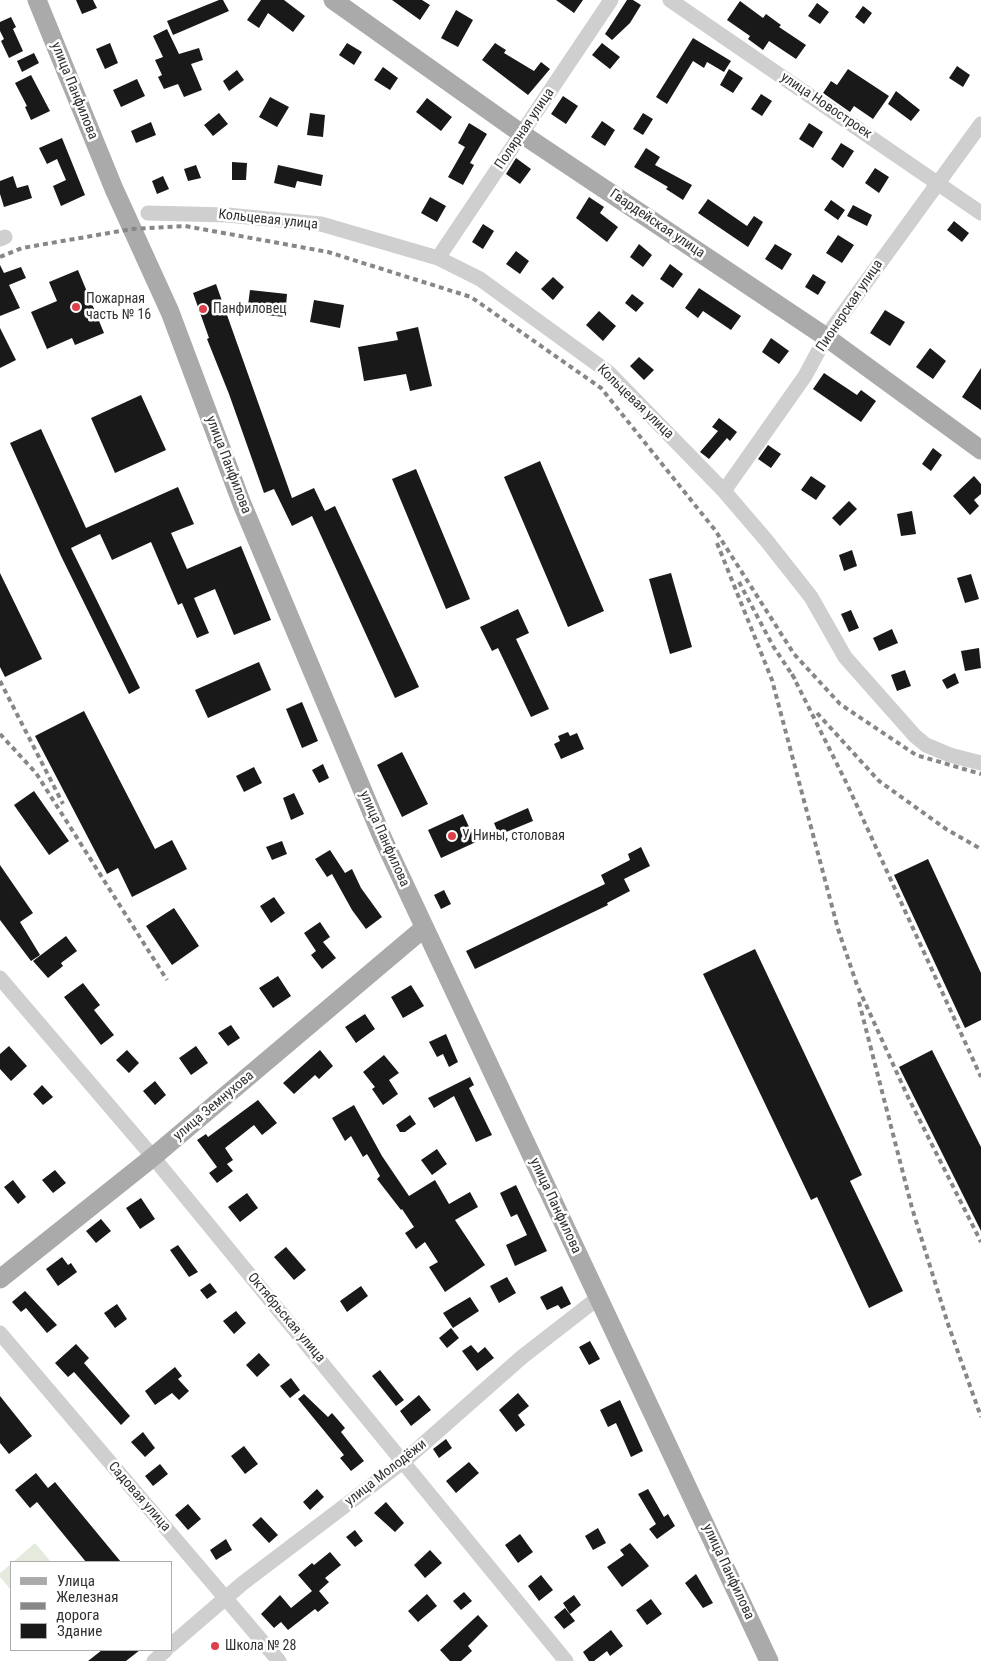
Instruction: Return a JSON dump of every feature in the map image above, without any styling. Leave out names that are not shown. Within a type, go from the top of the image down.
[{"type":"main road","name":"улица Панфилова","points":[[37,0],[114,189],[170,312],[242,504],[302,651],[383,839],[769,1661]]},
{"type":"main road","name":"Гвардейская улица","points":[[332,0],[522,134],[826,337],[981,450]]},
{"type":"main road","name":"улица Земнухова","points":[[0,1279],[153,1158],[424,928]]},
{"type":"street","name":"Полярная улица","points":[[438,258],[611,0]]},
{"type":"street","name":"улица Новостроек","points":[[670,0],[981,213]]},
{"type":"street","name":"Пионерская улица","points":[[724,491],[805,376],[826,337],[981,124]]},
{"type":"street","name":"Кольцевая улица","points":[[148,213],[227,215],[321,224],[438,258],[480,279],[608,372],[724,491],[811,597],[845,657],[915,736],[926,745],[950,755],[981,763]]},
{"type":"street","name":"Октябрьская улица","points":[[0,978],[153,1158],[404,1461],[566,1661]]},
{"type":"street","name":"улица Молодёжи","points":[[172,1645],[226,1597],[404,1461],[522,1357],[598,1298]]},
{"type":"street","name":"Садовая улица","points":[[0,1333],[279,1661]]},
{"type":"street","points":[[154,1661],[165,1651]]},
{"type":"shaded area","points":[[35,1543],[50,1561],[14,1561]]},
{"type":"shaded area","points":[[10,1565],[10,1589],[0,1577],[0,1573]]},
{"type":"building","points":[[76,0],[93,0],[97,8],[82,14]]},
{"type":"building","points":[[223,0],[229,11],[173,35],[167,21]]},
{"type":"building","points":[[261,0],[284,0],[305,16],[293,32],[268,13],[259,28],[247,20]]},
{"type":"building","points":[[392,0],[422,0],[430,5],[420,20]]},
{"type":"building","points":[[556,0],[583,0],[574,13]]},
{"type":"building","points":[[627,0],[633,0],[641,5],[630,23],[612,40],[605,34]]},
{"type":"building","points":[[740,1],[763,18],[766,14],[781,25],[779,27],[806,45],[796,59],[769,41],[763,50],[748,39],[750,36],[727,20]]},
{"type":"building","points":[[817,3],[829,12],[820,24],[808,16]]},
{"type":"building","points":[[863,6],[872,13],[864,24],[855,17]]},
{"type":"building","points":[[456,10],[473,20],[458,47],[441,38]]},
{"type":"building","points":[[11,17],[16,27],[13,29],[23,51],[9,58],[1,41],[4,39],[0,31],[0,22]]},
{"type":"building","points":[[167,29],[179,54],[199,48],[203,60],[191,64],[202,90],[184,97],[178,84],[164,89],[158,77],[162,75],[155,60],[163,57],[153,36]]},
{"type":"building","points":[[693,38],[731,61],[724,72],[707,62],[704,68],[693,61],[667,104],[656,97]]},
{"type":"building","points":[[110,43],[118,63],[105,69],[96,49]]},
{"type":"building","points":[[347,43],[362,52],[354,65],[339,55]]},
{"type":"building","points":[[495,43],[506,50],[504,53],[534,71],[541,62],[550,69],[528,95],[482,60]]},
{"type":"building","points":[[602,43],[620,57],[610,69],[592,55]]},
{"type":"building","points":[[34,53],[39,63],[22,72],[17,61]]},
{"type":"building","points":[[957,66],[970,75],[963,87],[949,78]]},
{"type":"building","points":[[383,67],[398,78],[390,90],[374,80]]},
{"type":"building","points":[[729,69],[743,78],[733,93],[720,85]]},
{"type":"building","points":[[848,69],[889,96],[873,119],[854,106],[850,112],[823,93],[831,81],[837,85]]},
{"type":"building","points":[[237,70],[244,80],[229,91],[223,81]]},
{"type":"building","points":[[31,75],[50,111],[31,120],[25,107],[27,106],[15,83]]},
{"type":"building","points":[[137,79],[145,96],[121,107],[113,90]]},
{"type":"building","points":[[896,91],[920,110],[911,121],[888,104]]},
{"type":"building","points":[[761,94],[772,101],[762,116],[751,109]]},
{"type":"building","points":[[563,96],[578,106],[566,124],[551,114]]},
{"type":"building","points":[[270,97],[289,107],[277,127],[259,117]]},
{"type":"building","points":[[427,98],[452,117],[441,131],[416,112]]},
{"type":"building","points":[[219,113],[228,124],[213,136],[204,125]]},
{"type":"building","points":[[310,113],[325,115],[323,137],[307,135]]},
{"type":"building","points":[[643,113],[653,119],[643,135],[633,129]]},
{"type":"building","points":[[602,121],[615,130],[605,146],[591,137]]},
{"type":"building","points":[[151,122],[156,135],[136,143],[131,131]]},
{"type":"building","points":[[469,123],[487,134],[470,163],[474,165],[463,185],[448,177],[465,147],[458,143]]},
{"type":"building","points":[[809,123],[823,132],[813,148],[799,139]]},
{"type":"building","points":[[62,138],[85,195],[61,206],[53,186],[66,180],[57,159],[47,164],[39,148]]},
{"type":"building","points":[[841,143],[854,151],[843,168],[831,159]]},
{"type":"building","points":[[646,148],[660,157],[655,165],[692,185],[683,200],[666,189],[668,187],[634,167]]},
{"type":"building","points":[[516,158],[531,169],[520,184],[506,174]]},
{"type":"building","points":[[232,162],[247,163],[246,180],[232,180]]},
{"type":"building","points":[[196,165],[201,178],[188,181],[184,169]]},
{"type":"building","points":[[278,165],[323,175],[321,186],[297,181],[295,188],[274,183]]},
{"type":"building","points":[[875,168],[889,177],[879,193],[865,183]]},
{"type":"building","points":[[13,176],[17,188],[28,185],[32,198],[4,207],[0,194],[0,181]]},
{"type":"building","points":[[163,176],[169,189],[157,194],[152,181]]},
{"type":"building","points":[[430,197],[446,206],[437,222],[421,213]]},
{"type":"building","points":[[589,197],[604,207],[600,213],[618,227],[607,242],[576,218]]},
{"type":"building","points":[[708,199],[747,226],[754,216],[763,222],[748,247],[698,213]]},
{"type":"building","points":[[831,200],[845,210],[838,220],[824,210]]},
{"type":"building","points":[[853,205],[872,215],[867,226],[847,216]]},
{"type":"building","points":[[954,221],[969,233],[962,242],[947,230]]},
{"type":"building","points":[[483,224],[494,231],[483,249],[472,242]]},
{"type":"building","points":[[838,235],[854,245],[842,263],[826,253]]},
{"type":"building","points":[[639,244],[652,255],[643,267],[630,257]]},
{"type":"building","points":[[775,244],[792,254],[782,270],[765,259]]},
{"type":"building","points":[[516,251],[529,261],[520,274],[506,264]]},
{"type":"building","points":[[670,264],[683,274],[673,288],[660,279]]},
{"type":"building","points":[[0,265],[4,273],[21,267],[26,278],[9,285],[20,308],[0,316]]},
{"type":"building","name":"Пожарная часть № 16","points":[[78,270],[104,333],[75,345],[72,338],[47,349],[31,312],[57,301],[49,282]]},
{"type":"building","points":[[813,274],[826,282],[818,295],[805,287]]},
{"type":"building","points":[[553,277],[564,287],[553,300],[541,289]]},
{"type":"building","points":[[216,284],[292,498],[314,488],[325,511],[335,506],[419,687],[395,698],[312,516],[292,526],[274,489],[264,493],[229,394],[207,339],[209,338],[193,293]]},
{"type":"building","points":[[699,288],[741,316],[731,330],[703,311],[698,318],[685,308]]},
{"type":"building","points":[[250,290],[287,294],[285,317],[247,313]]},
{"type":"building","points":[[632,294],[644,303],[636,312],[625,303]]},
{"type":"building","points":[[314,300],[344,305],[340,328],[310,322]]},
{"type":"building","points":[[885,310],[905,322],[890,346],[870,333]]},
{"type":"building","points":[[599,311],[616,326],[603,341],[586,325]]},
{"type":"building","points":[[418,327],[432,386],[410,391],[406,374],[364,381],[358,347],[398,340],[396,332]]},
{"type":"building","points":[[0,328],[16,360],[0,368]]},
{"type":"building","points":[[771,338],[789,351],[779,364],[762,352]]},
{"type":"building","points":[[930,348],[946,361],[933,379],[916,367]]},
{"type":"building","points":[[639,357],[654,370],[644,380],[630,366]]},
{"type":"building","points":[[981,368],[981,410],[962,397]]},
{"type":"building","points":[[824,373],[857,395],[861,390],[876,401],[861,422],[813,389]]},
{"type":"building","points":[[141,395],[166,450],[115,473],[91,418]]},
{"type":"building","points":[[719,418],[737,432],[730,441],[727,438],[709,459],[700,452],[718,431],[712,427]]},
{"type":"building","points":[[41,429],[86,528],[178,487],[194,524],[171,533],[187,569],[241,546],[271,620],[234,635],[215,589],[194,598],[209,633],[197,638],[182,603],[178,605],[151,542],[112,560],[100,534],[71,548],[140,688],[129,694],[61,556],[10,443]]},
{"type":"building","points":[[768,445],[781,454],[771,468],[758,459]]},
{"type":"building","points":[[933,448],[942,455],[931,471],[922,464]]},
{"type":"building","points":[[540,461],[604,611],[568,627],[504,477]]},
{"type":"building","points":[[416,469],[470,599],[446,609],[392,479]]},
{"type":"building","points":[[811,476],[826,486],[816,500],[801,490]]},
{"type":"building","points":[[974,476],[981,484],[981,494],[974,500],[979,506],[970,515],[953,496]]},
{"type":"building","points":[[849,501],[857,509],[840,526],[832,518]]},
{"type":"building","points":[[912,511],[916,534],[901,536],[897,514]]},
{"type":"building","points":[[852,550],[857,566],[844,571],[839,555]]},
{"type":"building","points":[[0,573],[42,659],[5,677],[0,667]]},
{"type":"building","points":[[671,573],[692,647],[670,654],[649,579]]},
{"type":"building","points":[[971,574],[979,599],[965,603],[957,578]]},
{"type":"building","points":[[518,609],[529,633],[516,639],[549,709],[531,717],[498,648],[492,651],[480,627]]},
{"type":"building","points":[[851,610],[859,628],[849,632],[841,614]]},
{"type":"building","points":[[892,629],[898,643],[879,651],[873,638]]},
{"type":"building","points":[[979,648],[981,668],[965,671],[961,651]]},
{"type":"building","points":[[259,662],[271,690],[208,718],[195,690]]},
{"type":"building","points":[[905,670],[911,686],[897,691],[891,675]]},
{"type":"building","points":[[955,673],[959,683],[947,689],[942,680]]},
{"type":"building","points":[[302,702],[318,741],[302,748],[286,709]]},
{"type":"building","points":[[84,711],[155,849],[172,840],[187,869],[132,897],[118,868],[107,874],[35,736]]},
{"type":"building","points":[[568,732],[570,736],[577,733],[584,749],[561,759],[554,744],[560,741],[558,736]]},
{"type":"building","points":[[402,752],[428,804],[402,817],[377,765]]},
{"type":"building","points":[[323,764],[329,778],[319,783],[312,770]]},
{"type":"building","points":[[254,767],[262,783],[244,792],[236,776]]},
{"type":"building","points":[[34,791],[69,841],[49,855],[14,805]]},
{"type":"building","points":[[294,793],[304,814],[291,820],[283,798]]},
{"type":"building","points":[[528,808],[533,821],[499,835],[494,823]]},
{"type":"building","points":[[463,814],[476,842],[441,858],[428,830]]},
{"type":"building","points":[[282,841],[287,854],[272,860],[266,847]]},
{"type":"building","points":[[641,847],[650,866],[624,879],[630,891],[607,903],[608,905],[475,969],[466,951],[605,884],[601,875],[630,860],[628,854]]},
{"type":"building","points":[[330,850],[345,873],[352,869],[361,888],[382,917],[366,929],[352,910],[332,874],[327,877],[315,859]]},
{"type":"building","points":[[928,859],[981,973],[981,1020],[965,1028],[894,875]]},
{"type":"building","points":[[0,865],[33,913],[20,922],[40,955],[31,961],[0,920]]},
{"type":"building","points":[[444,890],[451,904],[441,909],[434,895]]},
{"type":"building","points":[[274,897],[285,913],[271,923],[260,906]]},
{"type":"building","points":[[174,908],[199,946],[172,965],[146,926]]},
{"type":"building","points":[[320,922],[330,937],[323,942],[336,958],[322,969],[311,955],[316,951],[304,933]]},
{"type":"building","points":[[66,936],[77,951],[61,963],[63,966],[48,978],[33,961]]},
{"type":"building","points":[[755,949],[862,1175],[850,1181],[903,1291],[869,1308],[817,1197],[811,1200],[703,974]]},
{"type":"building","points":[[278,976],[291,996],[273,1008],[259,988]]},
{"type":"building","points":[[83,983],[100,1005],[94,1010],[114,1035],[101,1045],[64,997]]},
{"type":"building","points":[[411,985],[424,1006],[403,1018],[391,997]]},
{"type":"building","points":[[365,1014],[375,1029],[356,1043],[345,1027]]},
{"type":"building","points":[[231,1025],[240,1038],[228,1046],[218,1033]]},
{"type":"building","points":[[446,1034],[458,1062],[449,1067],[443,1054],[437,1057],[429,1042]]},
{"type":"building","points":[[9,1046],[27,1066],[11,1081],[0,1069],[0,1054]]},
{"type":"building","points":[[196,1046],[208,1063],[191,1075],[179,1058]]},
{"type":"building","points":[[127,1050],[139,1063],[129,1073],[116,1060]]},
{"type":"building","points":[[320,1050],[333,1066],[319,1079],[315,1075],[294,1094],[283,1083]]},
{"type":"building","points":[[932,1050],[981,1147],[981,1231],[899,1067]]},
{"type":"building","points":[[384,1055],[399,1073],[389,1080],[398,1094],[383,1105],[372,1089],[375,1087],[363,1072]]},
{"type":"building","points":[[470,1077],[474,1085],[469,1088],[492,1135],[476,1142],[454,1096],[434,1108],[428,1098]]},
{"type":"building","points":[[155,1081],[166,1095],[155,1105],[143,1091]]},
{"type":"building","points":[[42,1085],[53,1097],[43,1105],[33,1094]]},
{"type":"building","points":[[258,1100],[277,1123],[262,1135],[254,1125],[225,1148],[233,1160],[227,1164],[233,1171],[217,1183],[209,1173],[217,1167],[197,1140],[206,1134],[208,1137]]},
{"type":"building","points":[[354,1105],[382,1156],[409,1196],[435,1180],[449,1204],[470,1192],[478,1207],[455,1220],[485,1265],[445,1292],[429,1267],[438,1262],[425,1242],[416,1249],[405,1233],[414,1227],[377,1179],[380,1176],[367,1154],[363,1157],[351,1136],[345,1141],[332,1118]]},
{"type":"building","points":[[410,1115],[416,1124],[405,1132],[400,1132],[396,1125]]},
{"type":"building","points":[[437,1149],[447,1164],[432,1175],[421,1160]]},
{"type":"building","points":[[55,1170],[66,1183],[53,1193],[42,1180]]},
{"type":"building","points":[[13,1180],[26,1197],[18,1204],[4,1187]]},
{"type":"building","points":[[516,1185],[547,1251],[515,1266],[506,1245],[527,1235],[517,1214],[511,1217],[500,1193]]},
{"type":"building","points":[[247,1193],[258,1208],[240,1222],[228,1207]]},
{"type":"building","points":[[141,1198],[155,1219],[140,1229],[126,1208]]},
{"type":"building","points":[[101,1219],[111,1231],[96,1243],[86,1231]]},
{"type":"building","points":[[178,1245],[198,1272],[189,1277],[170,1250]]},
{"type":"building","points":[[286,1247],[306,1270],[294,1280],[274,1257]]},
{"type":"building","points":[[62,1257],[68,1265],[71,1263],[77,1272],[58,1286],[46,1269]]},
{"type":"building","points":[[507,1277],[516,1293],[499,1303],[490,1286]]},
{"type":"building","points":[[210,1283],[217,1292],[207,1299],[200,1290]]},
{"type":"building","points":[[361,1286],[368,1296],[347,1312],[340,1301]]},
{"type":"building","points":[[562,1286],[571,1304],[561,1309],[558,1305],[547,1310],[540,1297]]},
{"type":"building","points":[[25,1291],[57,1325],[47,1333],[26,1308],[21,1312],[12,1302]]},
{"type":"building","points":[[470,1297],[479,1311],[453,1328],[443,1313]]},
{"type":"building","points":[[117,1304],[127,1319],[115,1328],[104,1313]]},
{"type":"building","points":[[236,1311],[246,1323],[234,1334],[223,1321]]},
{"type":"building","points":[[451,1328],[459,1338],[447,1348],[439,1338]]},
{"type":"building","points":[[590,1341],[600,1359],[589,1365],[579,1347]]},
{"type":"building","points":[[76,1344],[89,1358],[84,1363],[130,1416],[121,1425],[74,1372],[68,1377],[55,1363]]},
{"type":"building","points":[[471,1345],[478,1353],[485,1347],[494,1358],[477,1371],[462,1351]]},
{"type":"building","points":[[259,1353],[270,1365],[257,1377],[246,1365]]},
{"type":"building","points":[[175,1367],[182,1376],[178,1379],[189,1391],[179,1400],[172,1393],[155,1405],[145,1391]]},
{"type":"building","points":[[380,1370],[404,1400],[396,1406],[372,1376]]},
{"type":"building","points":[[291,1378],[300,1390],[290,1398],[280,1386]]},
{"type":"building","points":[[518,1393],[529,1406],[518,1415],[525,1425],[516,1432],[499,1410]]},
{"type":"building","points":[[304,1394],[328,1417],[332,1413],[345,1428],[341,1432],[364,1461],[351,1471],[340,1458],[344,1455],[298,1399]]},
{"type":"building","points":[[419,1395],[431,1410],[411,1426],[400,1411]]},
{"type":"building","points":[[0,1396],[32,1436],[9,1454],[0,1443]]},
{"type":"building","points":[[620,1400],[643,1451],[631,1457],[616,1423],[608,1427],[600,1410]]},
{"type":"building","points":[[143,1432],[155,1448],[145,1457],[131,1442]]},
{"type":"building","points":[[446,1439],[452,1448],[439,1458],[433,1449]]},
{"type":"building","points":[[244,1446],[258,1464],[245,1474],[231,1456]]},
{"type":"building","points":[[469,1462],[479,1473],[456,1493],[446,1481]]},
{"type":"building","points":[[160,1464],[168,1474],[153,1486],[145,1476]]},
{"type":"building","points":[[36,1473],[48,1488],[55,1482],[120,1561],[85,1561],[37,1502],[30,1508],[15,1490]]},
{"type":"building","points":[[317,1489],[324,1497],[310,1510],[303,1502]]},
{"type":"building","points":[[648,1489],[664,1517],[668,1514],[675,1526],[657,1539],[649,1529],[656,1524],[638,1494]]},
{"type":"building","points":[[386,1502],[404,1523],[395,1532],[374,1513]]},
{"type":"building","points":[[188,1504],[201,1519],[188,1530],[175,1515]]},
{"type":"building","points":[[261,1517],[278,1535],[269,1543],[252,1525]]},
{"type":"building","points":[[598,1528],[606,1543],[593,1550],[585,1536]]},
{"type":"building","points":[[355,1530],[363,1541],[355,1547],[346,1537]]},
{"type":"building","points":[[520,1534],[533,1552],[518,1563],[505,1545]]},
{"type":"building","points":[[226,1539],[232,1550],[216,1560],[210,1550]]},
{"type":"building","points":[[630,1543],[649,1566],[622,1587],[607,1567],[624,1555],[620,1550]]},
{"type":"building","points":[[430,1550],[442,1563],[425,1578],[414,1565]]},
{"type":"building","points":[[330,1552],[341,1565],[325,1578],[329,1582],[319,1591],[329,1603],[318,1612],[315,1609],[288,1630],[281,1622],[274,1628],[261,1614],[280,1595],[291,1608],[312,1591],[298,1575],[312,1563],[314,1565]]},
{"type":"building","points":[[696,1574],[713,1603],[703,1608],[685,1583]]},
{"type":"building","points":[[541,1575],[553,1590],[539,1601],[528,1586]]},
{"type":"building","points":[[464,1592],[472,1601],[461,1610],[453,1601]]},
{"type":"building","points":[[427,1594],[437,1606],[418,1622],[408,1611]]},
{"type":"building","points":[[574,1595],[581,1605],[570,1614],[563,1603]]},
{"type":"building","points":[[651,1599],[662,1614],[647,1625],[636,1610]]},
{"type":"building","points":[[565,1608],[575,1621],[564,1629],[554,1617]]},
{"type":"building","points":[[478,1615],[488,1626],[468,1646],[472,1651],[461,1661],[450,1661],[440,1650]]},
{"type":"building","points":[[611,1630],[623,1646],[610,1656],[607,1651],[594,1661],[589,1661],[583,1652]]},
{"type":"building","points":[[101,1651],[139,1651],[126,1661],[88,1661]]},
{"type":"railway","points":[[0,257],[22,248],[132,229],[185,226],[328,252],[471,297],[601,388],[715,530],[794,654],[840,704],[916,755],[981,774]]},
{"type":"railway","points":[[717,543],[772,680],[838,929],[857,985],[907,1095],[981,1242]]},
{"type":"railway","points":[[739,582],[773,646],[795,679]]},
{"type":"railway","points":[[792,674],[847,784],[981,1077]]},
{"type":"railway","points":[[0,681],[63,804]]},
{"type":"railway","points":[[817,713],[879,781],[946,829],[981,849]]},
{"type":"railway","points":[[0,734],[36,773],[167,980]]},
{"type":"railway","points":[[859,1002],[912,1208],[948,1324],[981,1417]]},
{"type":"place","name":"Пожарная часть № 16","points":[[76,307]]},
{"type":"place","name":"Панфиловец","points":[[203,309]]},
{"type":"place","name":"У Нины, столовая","points":[[452,836]]},
{"type":"place","name":"Школа № 28","points":[[215,1646]]}]
